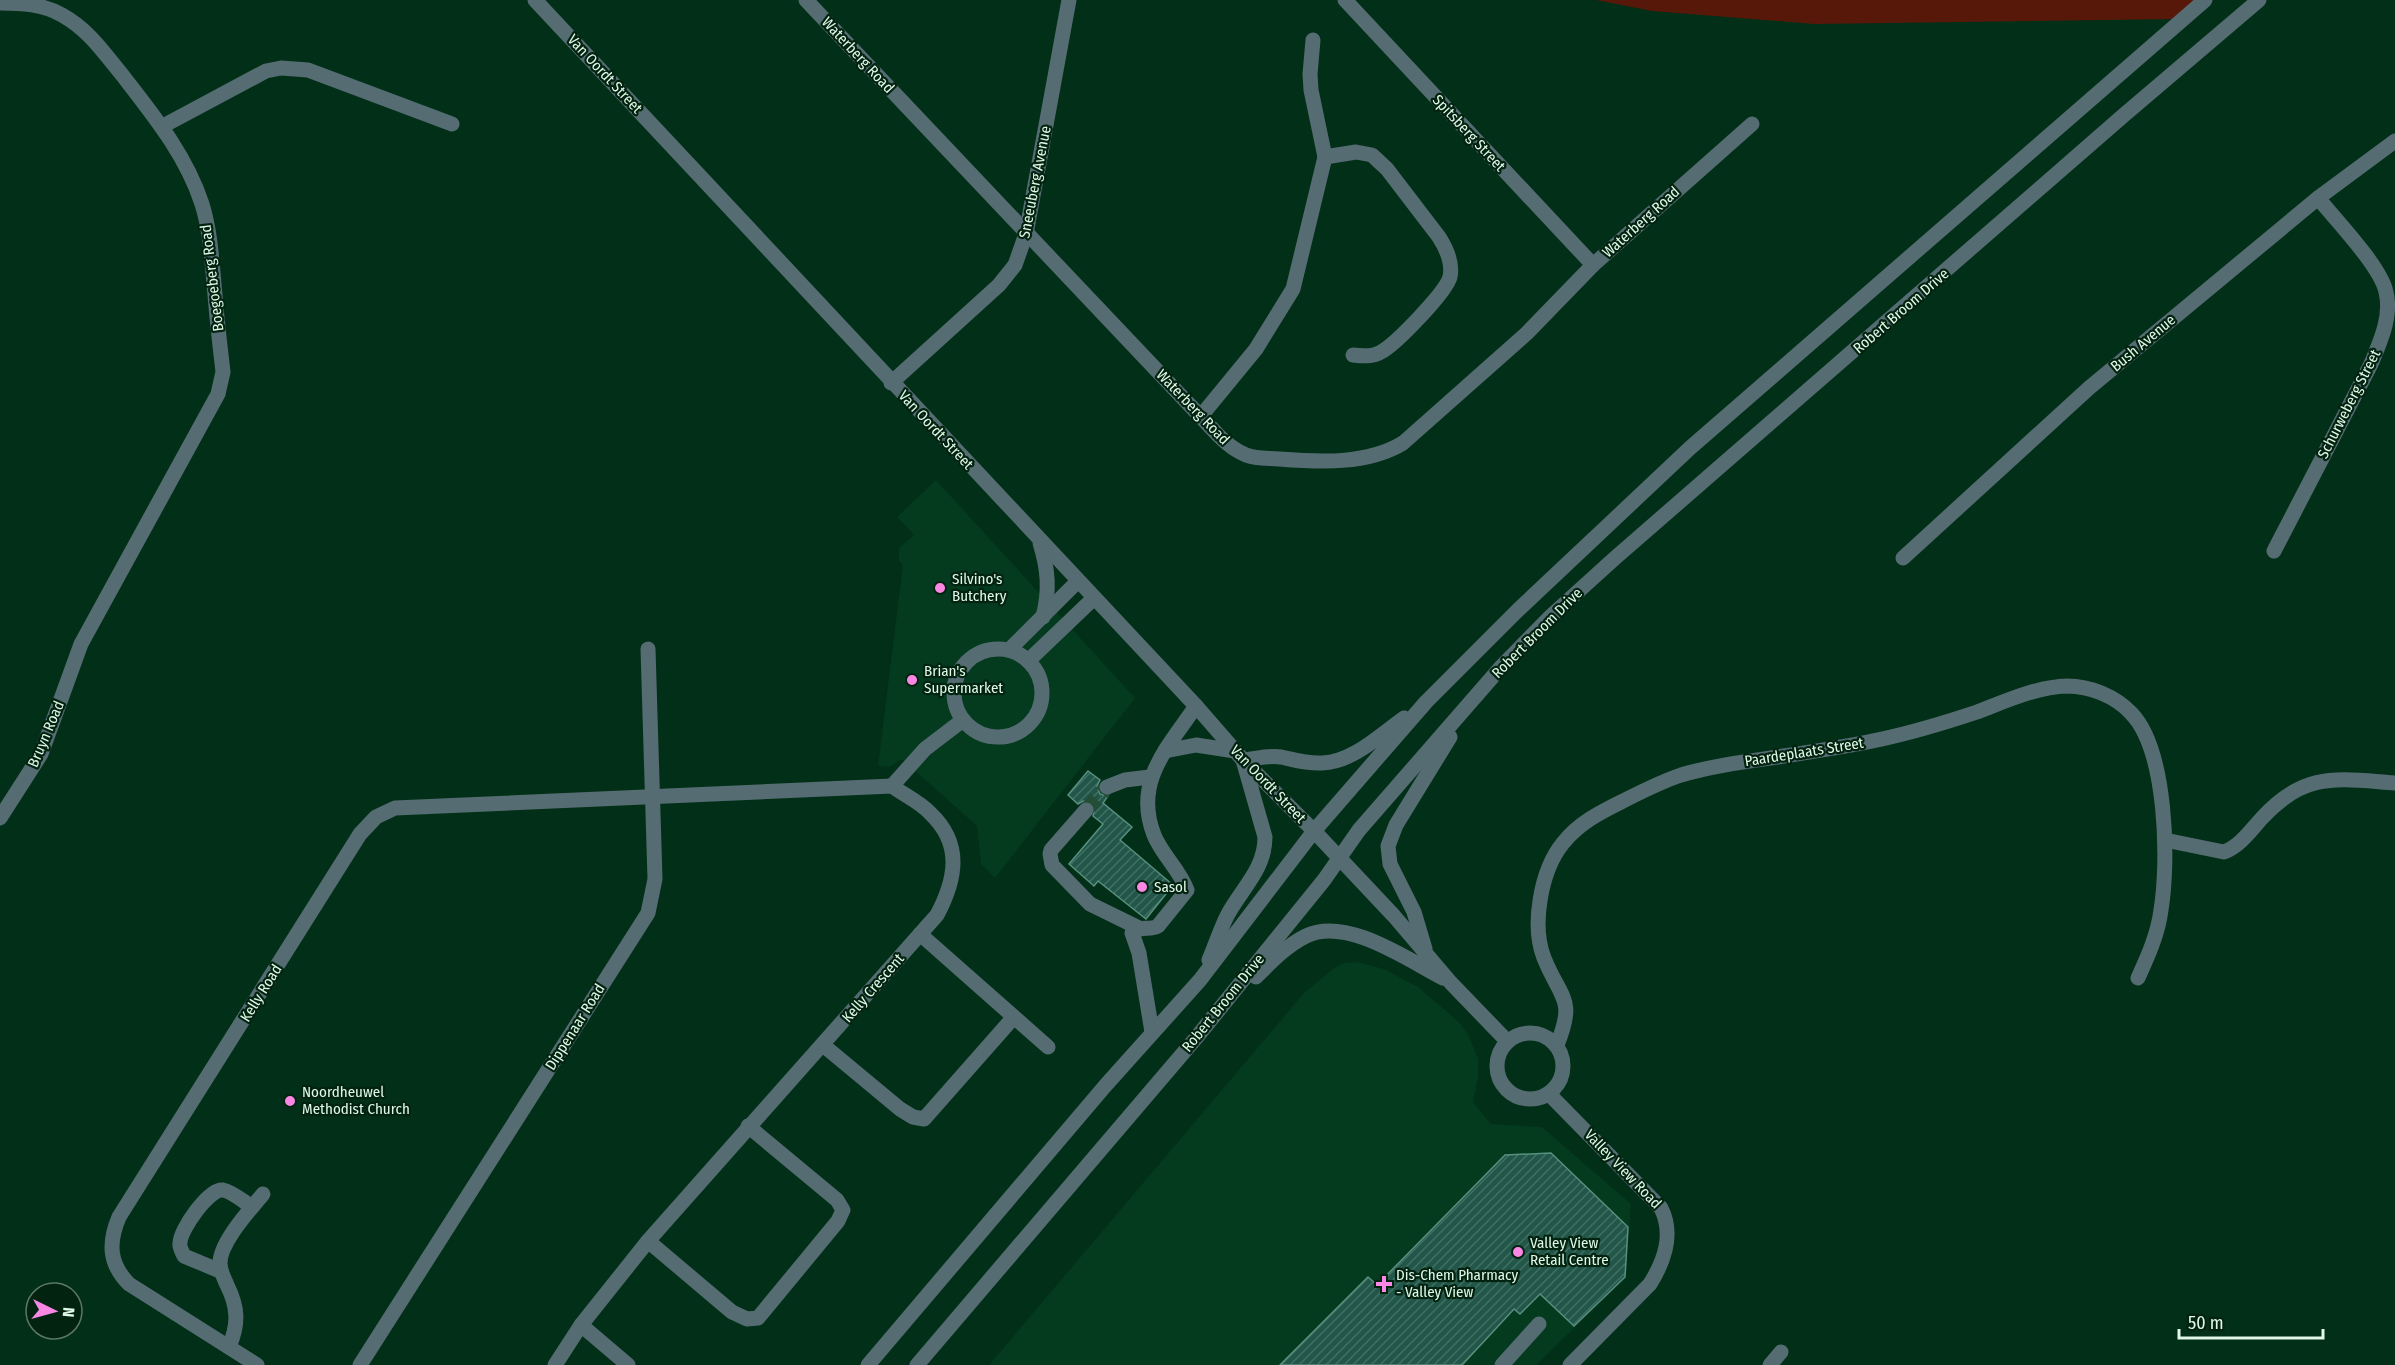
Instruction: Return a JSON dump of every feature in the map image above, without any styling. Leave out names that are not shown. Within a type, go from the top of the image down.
[{"type":"street","name":"Van Oordt Street","points":[[536,0],[891,383],[1196,706],[1239,755],[1339,858]]},
{"type":"street","name":"Waterberg Road","points":[[806,0],[1228,444],[1250,456],[1336,460],[1362,458],[1393,450],[1527,333],[1593,265],[1752,124]]},
{"type":"street","name":"Sneeuberg Avenue","points":[[891,383],[999,285],[1015,265],[1026,234],[1069,0]]},
{"type":"street","name":"Spitsberg Street","points":[[1345,0],[1593,265]]},
{"type":"street","name":"Robert Broom Drive","points":[[868,1365],[1152,1032],[1200,980],[1314,831],[1426,702],[1517,611],[1690,448],[2205,0]]},
{"type":"street","name":"Robert Broom Drive","points":[[917,1365],[1196,1038],[1324,880],[1359,830],[1472,701],[1551,616],[2124,115],[2259,0]]},
{"type":"street","name":"Boegoeberg Road","points":[[0,3],[26,3],[45,8],[74,22],[94,38],[163,126],[195,185],[208,232],[223,372],[222,384],[81,644]]},
{"type":"street","points":[[1201,416],[1256,349],[1291,295],[1325,157],[1311,90],[1313,40]]},
{"type":"street","points":[[163,126],[266,71],[293,68],[308,70],[452,124]]},
{"type":"street","name":"Bush Avenue","points":[[1902,558],[2089,388],[2318,198],[2395,141]]},
{"type":"street","points":[[1325,157],[1362,152],[1379,160],[1439,237],[1445,246],[1450,264],[1449,280],[1439,297],[1400,336],[1381,352],[1368,356],[1353,355]]},
{"type":"street","name":"Schurweberg Street","points":[[2274,551],[2371,364],[2387,316],[2386,293],[2379,276],[2318,198]]},
{"type":"street","points":[[1039,540],[1048,581],[1043,617]]},
{"type":"street","points":[[1009,650],[1078,582]]},
{"type":"street","points":[[1028,661],[1094,598]]},
{"type":"street","name":"Bruyn Road","points":[[0,818],[41,754],[81,644]]},
{"type":"street","name":"Dippenaar Road","points":[[360,1365],[648,913],[656,879],[648,649]]},
{"type":"street","points":[[994,649],[1009,650],[1028,661],[1040,679],[1042,693],[1040,706],[1034,718],[1012,735],[999,737],[986,735],[973,730],[963,720],[957,709],[954,695],[955,682],[961,669],[981,652],[994,649]]},
{"type":"street","name":"Paardeplaats Street","points":[[1557,1045],[1566,1022],[1566,1006],[1543,957],[1539,920],[1541,897],[1551,861],[1564,842],[1591,818],[1659,783],[1683,775],[1723,765],[1884,738],[1971,714],[2050,687],[2084,688],[2102,693],[2117,701],[2132,713],[2149,745],[2162,798],[2165,840],[2161,911],[2152,945],[2138,978]]},
{"type":"street","points":[[1427,955],[1414,912],[1390,864],[1388,846],[1396,825],[1472,701]]},
{"type":"street","points":[[1165,751],[1196,745],[1239,755],[1279,757],[1300,763],[1323,764],[1339,761],[1359,751],[1426,702]]},
{"type":"street","points":[[1086,810],[1051,850],[1051,862],[1090,904],[1139,928],[1158,926],[1187,890],[1154,836],[1149,810],[1150,777],[1196,706]]},
{"type":"street","points":[[653,796],[892,786],[925,749],[963,720]]},
{"type":"street","points":[[1200,980],[1227,916],[1262,861],[1265,849],[1265,837],[1239,755]]},
{"type":"street","points":[[1107,787],[1125,780],[1150,777]]},
{"type":"street","points":[[2165,840],[2224,852],[2243,839],[2279,802],[2294,790],[2310,783],[2345,779],[2395,783]]},
{"type":"street","name":"Kelly Crescent","points":[[555,1365],[581,1325],[648,1240],[937,915],[947,896],[953,877],[952,851],[946,834],[930,812],[892,786]]},
{"type":"street","name":"Kelly Road","points":[[257,1365],[122,1278],[111,1254],[115,1226],[360,834],[376,817],[395,808],[653,796]]},
{"type":"street","points":[[1339,858],[1394,916],[1451,982],[1508,1041]]},
{"type":"street","points":[[1139,928],[1131,935],[1139,953],[1152,1032]]},
{"type":"street","points":[[1196,1038],[1277,956],[1308,935],[1331,932],[1365,937],[1451,982]]},
{"type":"street","points":[[920,934],[1048,1047]]},
{"type":"street","points":[[823,1045],[900,1109],[913,1117],[924,1119],[1013,1018]]},
{"type":"street","points":[[1527,1032],[1548,1037],[1557,1045],[1562,1054],[1564,1066],[1557,1086],[1549,1094],[1528,1100],[1508,1091],[1497,1072],[1497,1060],[1508,1041],[1527,1032]]},
{"type":"street","name":"Valley View Road","points":[[1549,1094],[1661,1208],[1666,1218],[1668,1238],[1660,1269],[1650,1284],[1570,1365]]},
{"type":"street","points":[[648,1240],[732,1312],[747,1319],[758,1318],[838,1221],[843,1210],[837,1200],[748,1126]]},
{"type":"street","points":[[220,1271],[184,1256],[179,1245],[181,1236],[206,1198],[218,1190],[225,1190],[252,1207]]},
{"type":"street","points":[[229,1347],[234,1335],[237,1308],[220,1271],[219,1262],[222,1252],[263,1194]]},
{"type":"street","points":[[1502,1365],[1539,1324]]},
{"type":"street","points":[[581,1325],[628,1365]]},
{"type":"street","points":[[1770,1365],[1781,1352]]},
{"type":"shaded area","points":[[1596,0],[2197,0],[2175,19],[1814,24],[1652,11]]},
{"type":"shaded area","points":[[936,480],[1135,698],[995,878],[981,864],[977,826],[902,759],[889,767],[878,766],[903,565],[899,561],[899,548],[914,535],[897,517]]},
{"type":"shaded area","name":"Valley View Retail Centre","points":[[1357,962],[1384,969],[1418,987],[1459,1022],[1468,1034],[1478,1059],[1478,1078],[1473,1102],[1491,1124],[1542,1127],[1631,1204],[1626,1278],[1536,1365],[989,1365],[1304,993],[1334,968],[1344,963]]},
{"type":"building","points":[[1088,771],[1100,780],[1097,786],[1100,794],[1108,796],[1103,803],[1132,827],[1120,840],[1173,885],[1146,919],[1098,881],[1094,886],[1069,864],[1103,824],[1093,816],[1095,807],[1092,802],[1083,801],[1078,804],[1068,795]]},
{"type":"building","name":"Valley View Retail Centre","points":[[1551,1153],[1628,1227],[1625,1277],[1574,1326],[1540,1294],[1520,1314],[1514,1309],[1462,1365],[1280,1365],[1368,1277],[1377,1285],[1505,1155]]},
{"type":"tunnel","points":[[1086,810],[1107,787]]},
{"type":"place","name":"Silvino's Butchery","points":[[940,588]]},
{"type":"place","name":"Brian's Supermarket","points":[[912,680]]},
{"type":"place","name":"Sasol","points":[[1142,887]]},
{"type":"place","name":"Noordheuwel Methodist Church","points":[[290,1101]]},
{"type":"place","name":"Valley View Retail Centre","points":[[1518,1252]]},
{"type":"place","name":"Dis-Chem Pharmacy - Valley View","points":[[1384,1284]]}]
